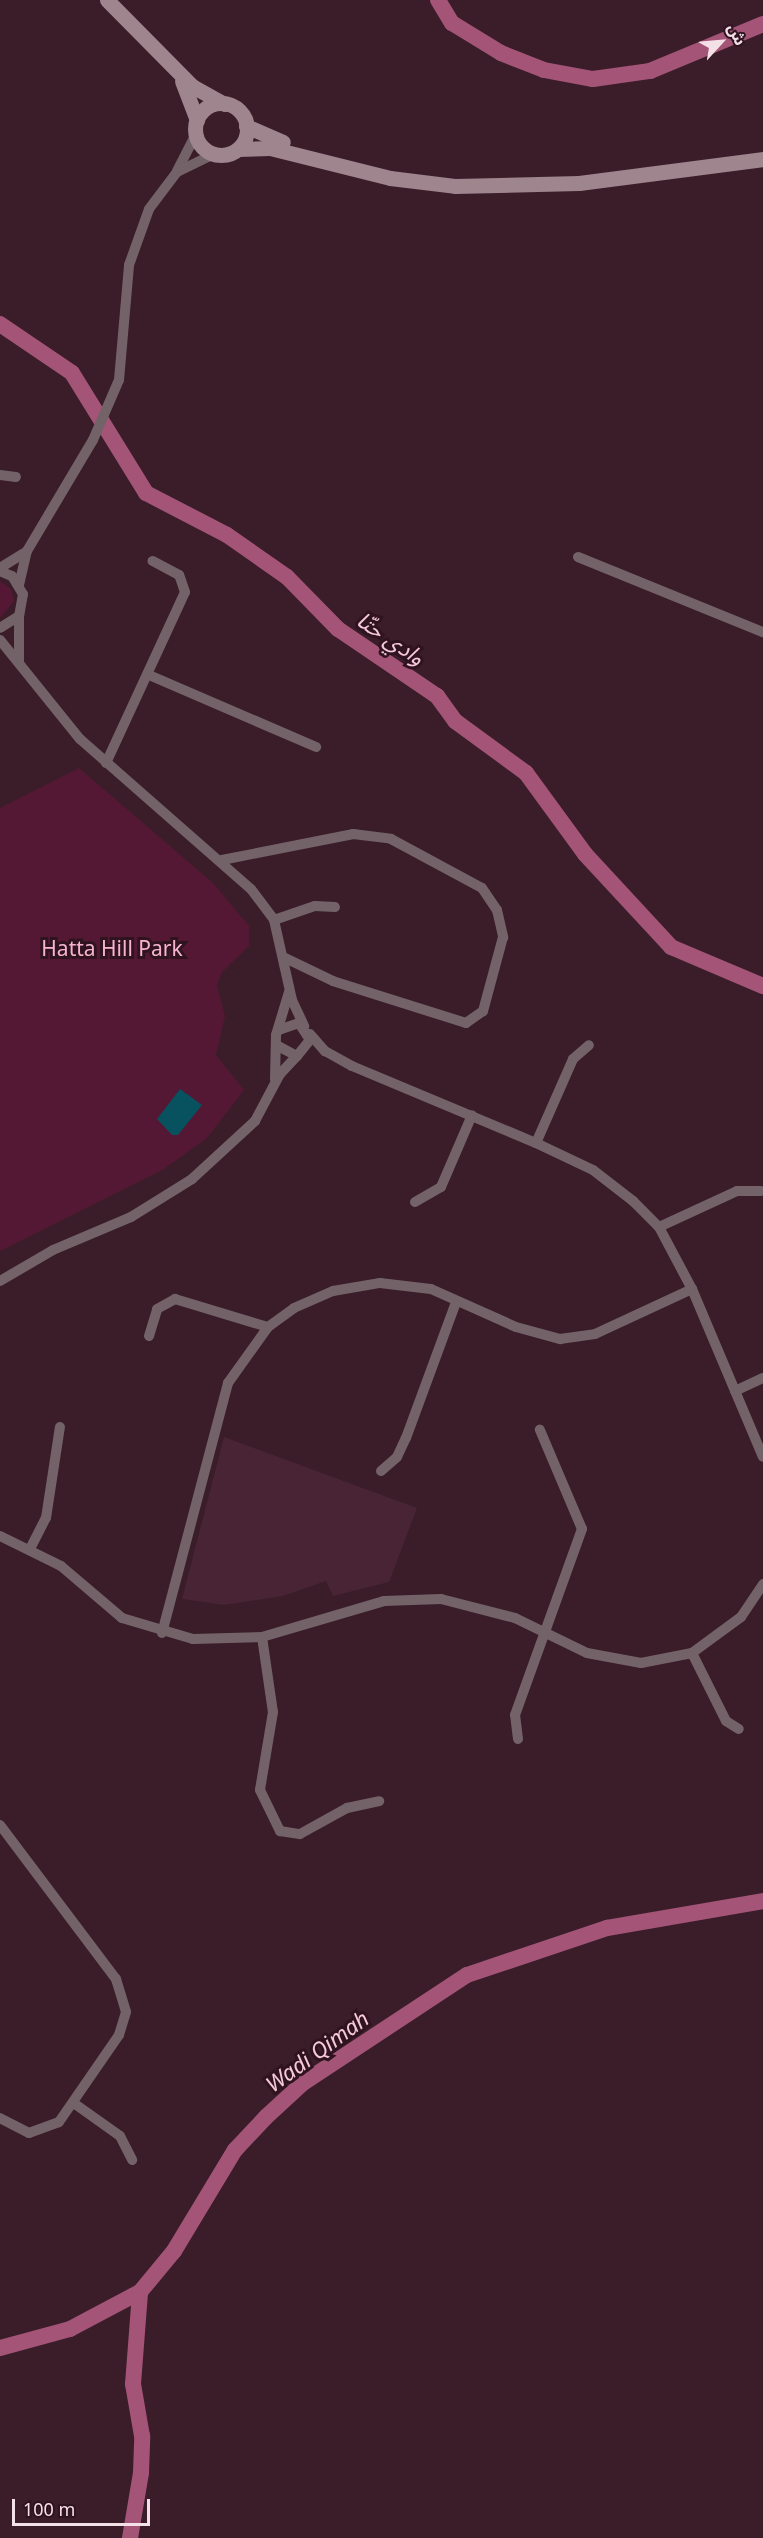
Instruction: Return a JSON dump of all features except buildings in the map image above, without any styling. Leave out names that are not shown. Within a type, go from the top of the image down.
[{"type":"main road","points":[[107,0],[176,70],[224,104],[239,111],[246,126],[264,137],[358,163],[456,177],[578,174],[763,150]]},
{"type":"main road","points":[[176,70],[196,127],[214,154],[238,149],[270,148],[390,178],[455,186],[591,182],[763,159]]},
{"type":"main road","points":[[196,127],[208,107],[224,104]]},
{"type":"main road","points":[[238,149],[246,126]]},
{"type":"street","points":[[19,660],[19,585],[27,551],[93,440],[114,393],[124,361],[135,241],[149,209],[177,172],[196,127]]},
{"type":"street","points":[[177,172],[214,154]]},
{"type":"street","points":[[0,475],[16,477]]},
{"type":"street","points":[[19,585],[0,570],[27,551]]},
{"type":"street","points":[[578,557],[763,632]]},
{"type":"street","points":[[106,763],[149,675],[185,592],[179,575],[153,561]]},
{"type":"street","points":[[0,628],[19,616]]},
{"type":"street","points":[[0,640],[19,660],[54,710],[106,763],[222,860],[274,920],[285,958],[290,988],[307,1030],[325,1051],[593,1170],[659,1227],[692,1289],[763,1457]]},
{"type":"street","points":[[149,675],[316,747]]},
{"type":"street","points":[[222,860],[353,834],[391,839],[482,888],[497,910],[503,937],[483,1011],[466,1023],[333,981],[285,958]]},
{"type":"street","points":[[274,920],[315,906],[335,907]]},
{"type":"street","points":[[275,1082],[279,1030],[290,988]]},
{"type":"street","points":[[279,1030],[293,1022],[307,1030]]},
{"type":"street","points":[[0,1281],[52,1250],[131,1217],[192,1179],[255,1121],[275,1082],[299,1055],[307,1030]]},
{"type":"street","points":[[536,1143],[573,1059],[589,1045]]},
{"type":"street","points":[[278,1046],[299,1055],[325,1051]]},
{"type":"street","points":[[415,1202],[441,1187],[472,1115]]},
{"type":"street","points":[[659,1227],[737,1191],[761,1191]]},
{"type":"street","points":[[162,1633],[228,1383],[268,1326],[333,1291],[380,1283],[431,1288],[456,1302],[536,1335],[574,1338],[692,1289]]},
{"type":"street","points":[[149,1336],[157,1309],[175,1299],[268,1326]]},
{"type":"street","points":[[381,1471],[397,1457],[406,1437],[456,1302]]},
{"type":"street","points":[[735,1391],[763,1378]]},
{"type":"street","points":[[31,1547],[46,1518],[60,1427]]},
{"type":"street","points":[[518,1739],[515,1714],[582,1529],[540,1430]]},
{"type":"street","points":[[0,1536],[31,1547],[122,1618],[162,1633],[193,1639],[262,1637],[405,1599],[473,1605],[615,1660],[641,1663],[692,1653],[741,1617],[763,1584]]},
{"type":"street","points":[[262,1637],[273,1712],[260,1790],[280,1831],[300,1834],[347,1808],[379,1801]]},
{"type":"street","points":[[692,1653],[726,1721],[740,1729]]},
{"type":"street","points":[[0,1826],[116,1979],[125,2000],[119,2035],[75,2104],[45,2130],[20,2130],[0,2118]]},
{"type":"street","points":[[75,2104],[120,2136],[132,2160]]},
{"type":"shaded area","points":[[224,1437],[417,1508],[389,1582],[333,1596],[326,1581],[283,1596],[224,1605],[182,1599]]},
{"type":"green space","points":[[0,581],[11,589],[14,601],[0,618]]},
{"type":"green space","name":"Hatta Hill Park","points":[[79,768],[213,883],[249,926],[249,946],[222,972],[217,985],[225,1016],[216,1055],[244,1090],[207,1138],[164,1169],[0,1251],[0,808]]},
{"type":"waterway","points":[[438,0],[452,23],[501,53],[544,70],[593,79],[650,71],[763,24]]},
{"type":"waterway","name":"وادي حتّا","points":[[0,324],[72,373],[146,493],[227,535],[287,577],[338,629],[437,696],[455,721],[526,773],[585,854],[671,947],[763,986]]},
{"type":"waterway","name":"Wadi Qimah","points":[[130,2538],[141,2473],[142,2436],[133,2384],[140,2292],[174,2251],[235,2150],[266,2117],[303,2083],[467,1975],[607,1928],[763,1901]]},
{"type":"waterway","points":[[0,2348],[70,2329],[140,2292]]}]
